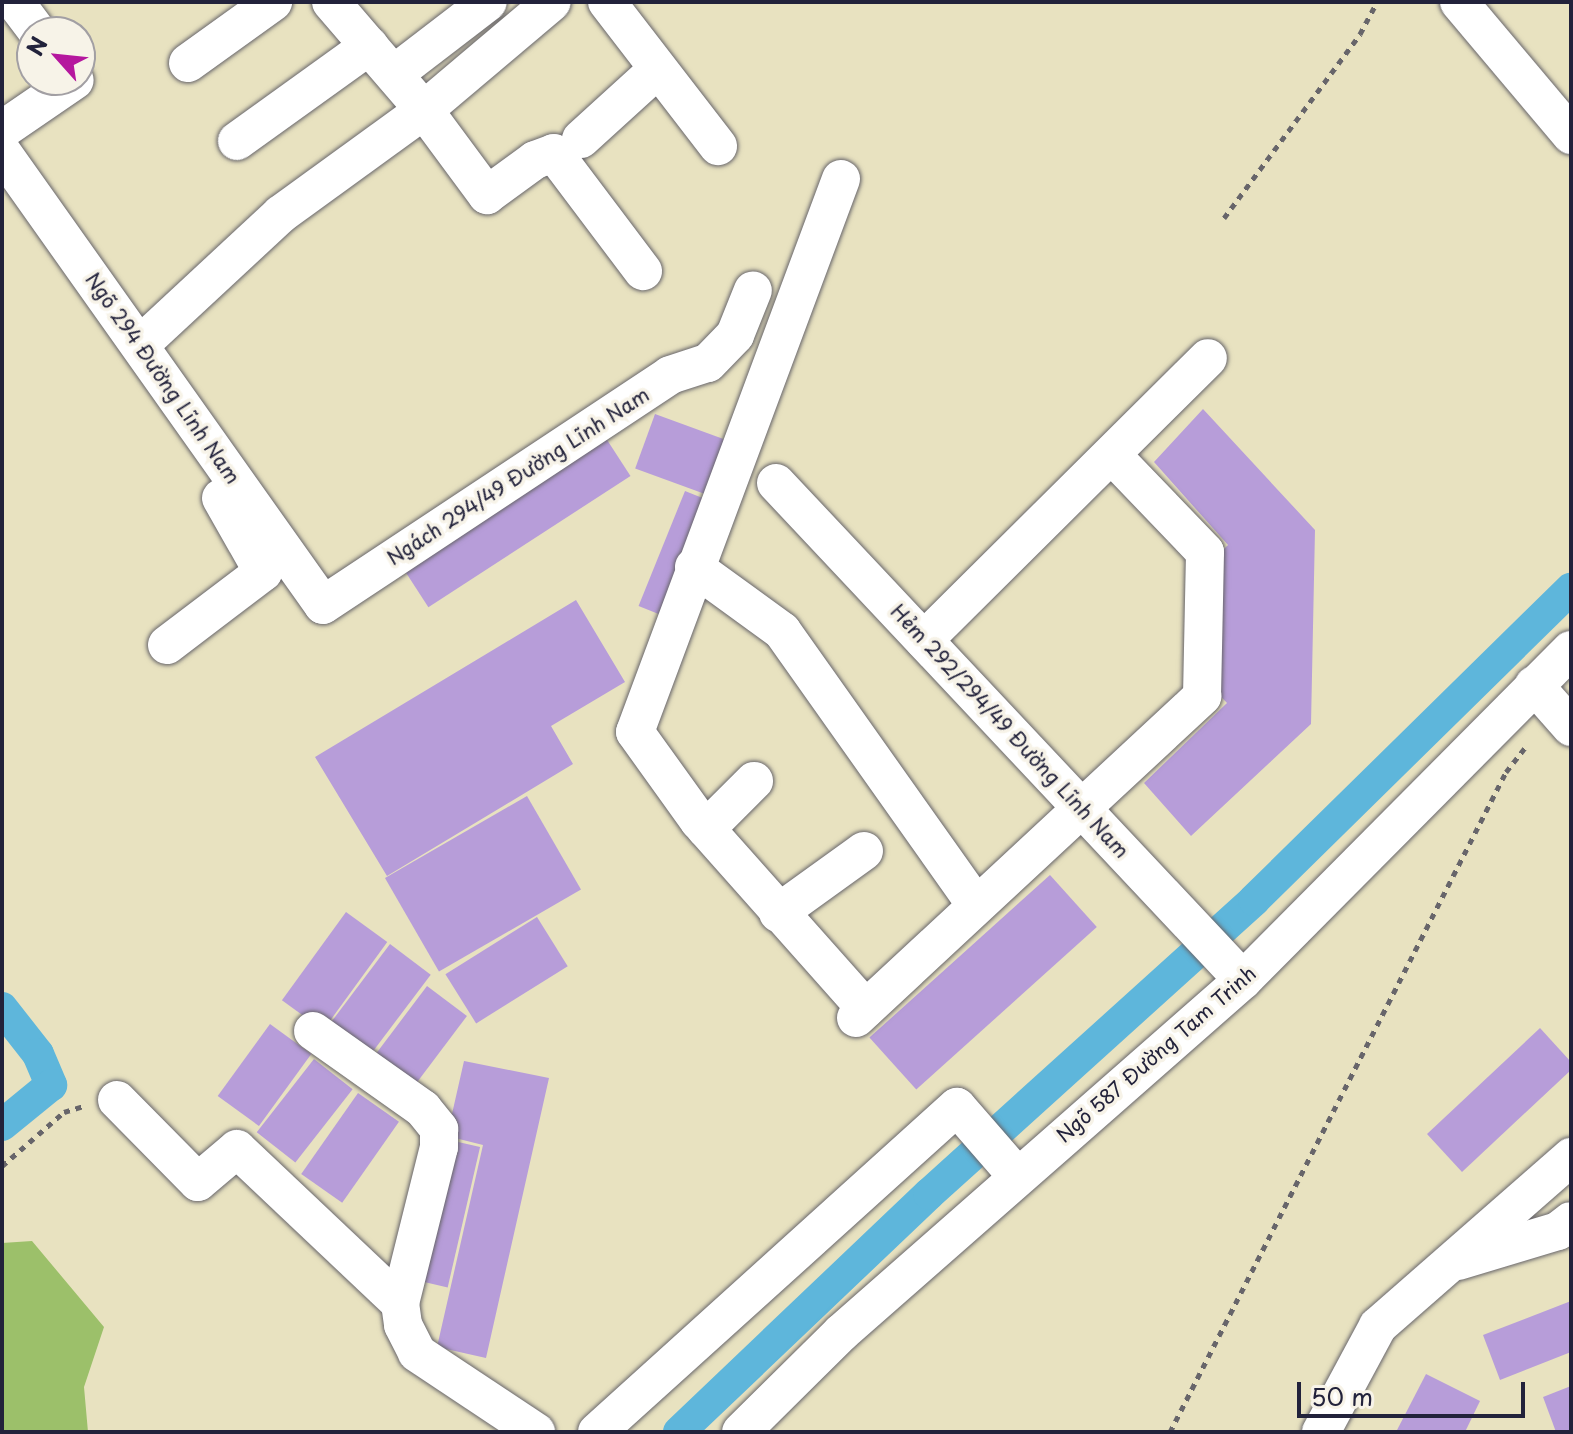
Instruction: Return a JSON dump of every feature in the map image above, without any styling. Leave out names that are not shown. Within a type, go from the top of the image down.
[{"type":"street","points":[[188,63],[273,2]]},
{"type":"street","points":[[404,67],[417,50],[472,2]]},
{"type":"street","points":[[404,67],[425,55],[488,2]]},
{"type":"street","points":[[140,345],[281,214],[424,110],[552,2]]},
{"type":"street","points":[[607,2],[718,146]]},
{"type":"street","points":[[1459,2],[1571,135]]},
{"type":"street","points":[[237,141],[353,17],[404,67],[424,110],[487,195],[535,160],[554,153],[643,271]]},
{"type":"street","points":[[581,139],[658,69]]},
{"type":"street","points":[[2,130],[52,96]]},
{"type":"street","name":"Ngõ 294 Đường Lĩnh Nam","points":[[2,152],[323,605]]},
{"type":"street","points":[[841,179],[635,732],[706,829],[861,1014],[1202,696],[1205,552],[1112,455]]},
{"type":"street","name":"Ngách 294/49 Đường Lĩnh Nam","points":[[323,605],[670,375],[708,363],[735,335],[753,290]]},
{"type":"street","points":[[717,355],[769,377]]},
{"type":"street","points":[[924,640],[1208,358]]},
{"type":"street","points":[[167,645],[263,572],[218,494],[185,410]]},
{"type":"street","name":"Hẻm 292/294/49 Đường Lĩnh Nam","points":[[776,483],[1232,967]]},
{"type":"street","points":[[694,567],[782,631],[976,905]]},
{"type":"street","name":"Ngõ 587 Đường Tam Trinh","points":[[741,1432],[1010,1168],[1232,967],[1558,687]]},
{"type":"street","points":[[706,829],[754,781]]},
{"type":"street","points":[[778,913],[864,851]]},
{"type":"street","points":[[313,1031],[423,1109],[439,1129],[439,1147],[400,1303],[403,1325],[417,1353],[536,1432]]},
{"type":"street","points":[[117,1100],[198,1182],[237,1149],[400,1303]]},
{"type":"street","points":[[597,1432],[964,1115],[1010,1168]]},
{"type":"street","points":[[1321,1432],[1378,1326],[1571,1157]]},
{"type":"street","points":[[1444,1266],[1558,1231],[1571,1221]]},
{"type":"path","points":[[1224,218],[1360,34],[1377,2]]},
{"type":"path","points":[[1170,1432],[1506,772],[1558,687]]},
{"type":"path","points":[[2,1166],[64,1112],[117,1100]]},
{"type":"green space","points":[[32,1241],[104,1327],[84,1387],[88,1432],[2,1432],[2,1243]]},
{"type":"building","points":[[1203,409],[1315,530],[1311,724],[1191,836],[1144,783],[1227,703],[1208,683],[1210,563],[1228,545],[1154,462]]},
{"type":"building","points":[[655,414],[733,442],[713,497],[635,469]]},
{"type":"building","points":[[600,429],[630,476],[428,607],[398,560]]},
{"type":"building","points":[[685,491],[712,502],[665,617],[639,606]]},
{"type":"building","points":[[576,600],[625,682],[551,726],[573,764],[387,876],[315,757]]},
{"type":"building","points":[[527,796],[581,890],[439,972],[385,878]]},
{"type":"building","points":[[1050,875],[1097,927],[916,1090],[869,1038]]},
{"type":"building","points":[[346,912],[387,942],[323,1030],[282,1000]]},
{"type":"building","points":[[537,917],[568,966],[476,1023],[445,974]]},
{"type":"building","points":[[390,944],[431,975],[365,1062],[324,1031]]},
{"type":"building","points":[[427,986],[467,1016],[409,1093],[369,1063]]},
{"type":"building","points":[[270,1024],[311,1054],[259,1126],[218,1096]]},
{"type":"building","points":[[1540,1028],[1571,1062],[1571,1070],[1462,1172],[1427,1134]]},
{"type":"building","points":[[314,1059],[353,1089],[295,1162],[257,1132]]},
{"type":"building","points":[[464,1061],[549,1078],[486,1358],[437,1347],[483,1145],[447,1136]]},
{"type":"building","points":[[358,1093],[399,1122],[342,1203],[301,1174]]},
{"type":"building","points":[[445,1139],[480,1147],[448,1287],[413,1279]]},
{"type":"building","points":[[1571,1301],[1571,1352],[1500,1380],[1483,1335]]},
{"type":"building","points":[[1426,1374],[1480,1401],[1465,1432],[1396,1432]]},
{"type":"building","points":[[1571,1386],[1571,1432],[1556,1432],[1543,1397]]},
{"type":"waterway","points":[[679,1432],[929,1194],[1254,900],[1571,589]]},
{"type":"waterway","points":[[2,1008],[38,1054],[51,1085],[2,1125]]}]
